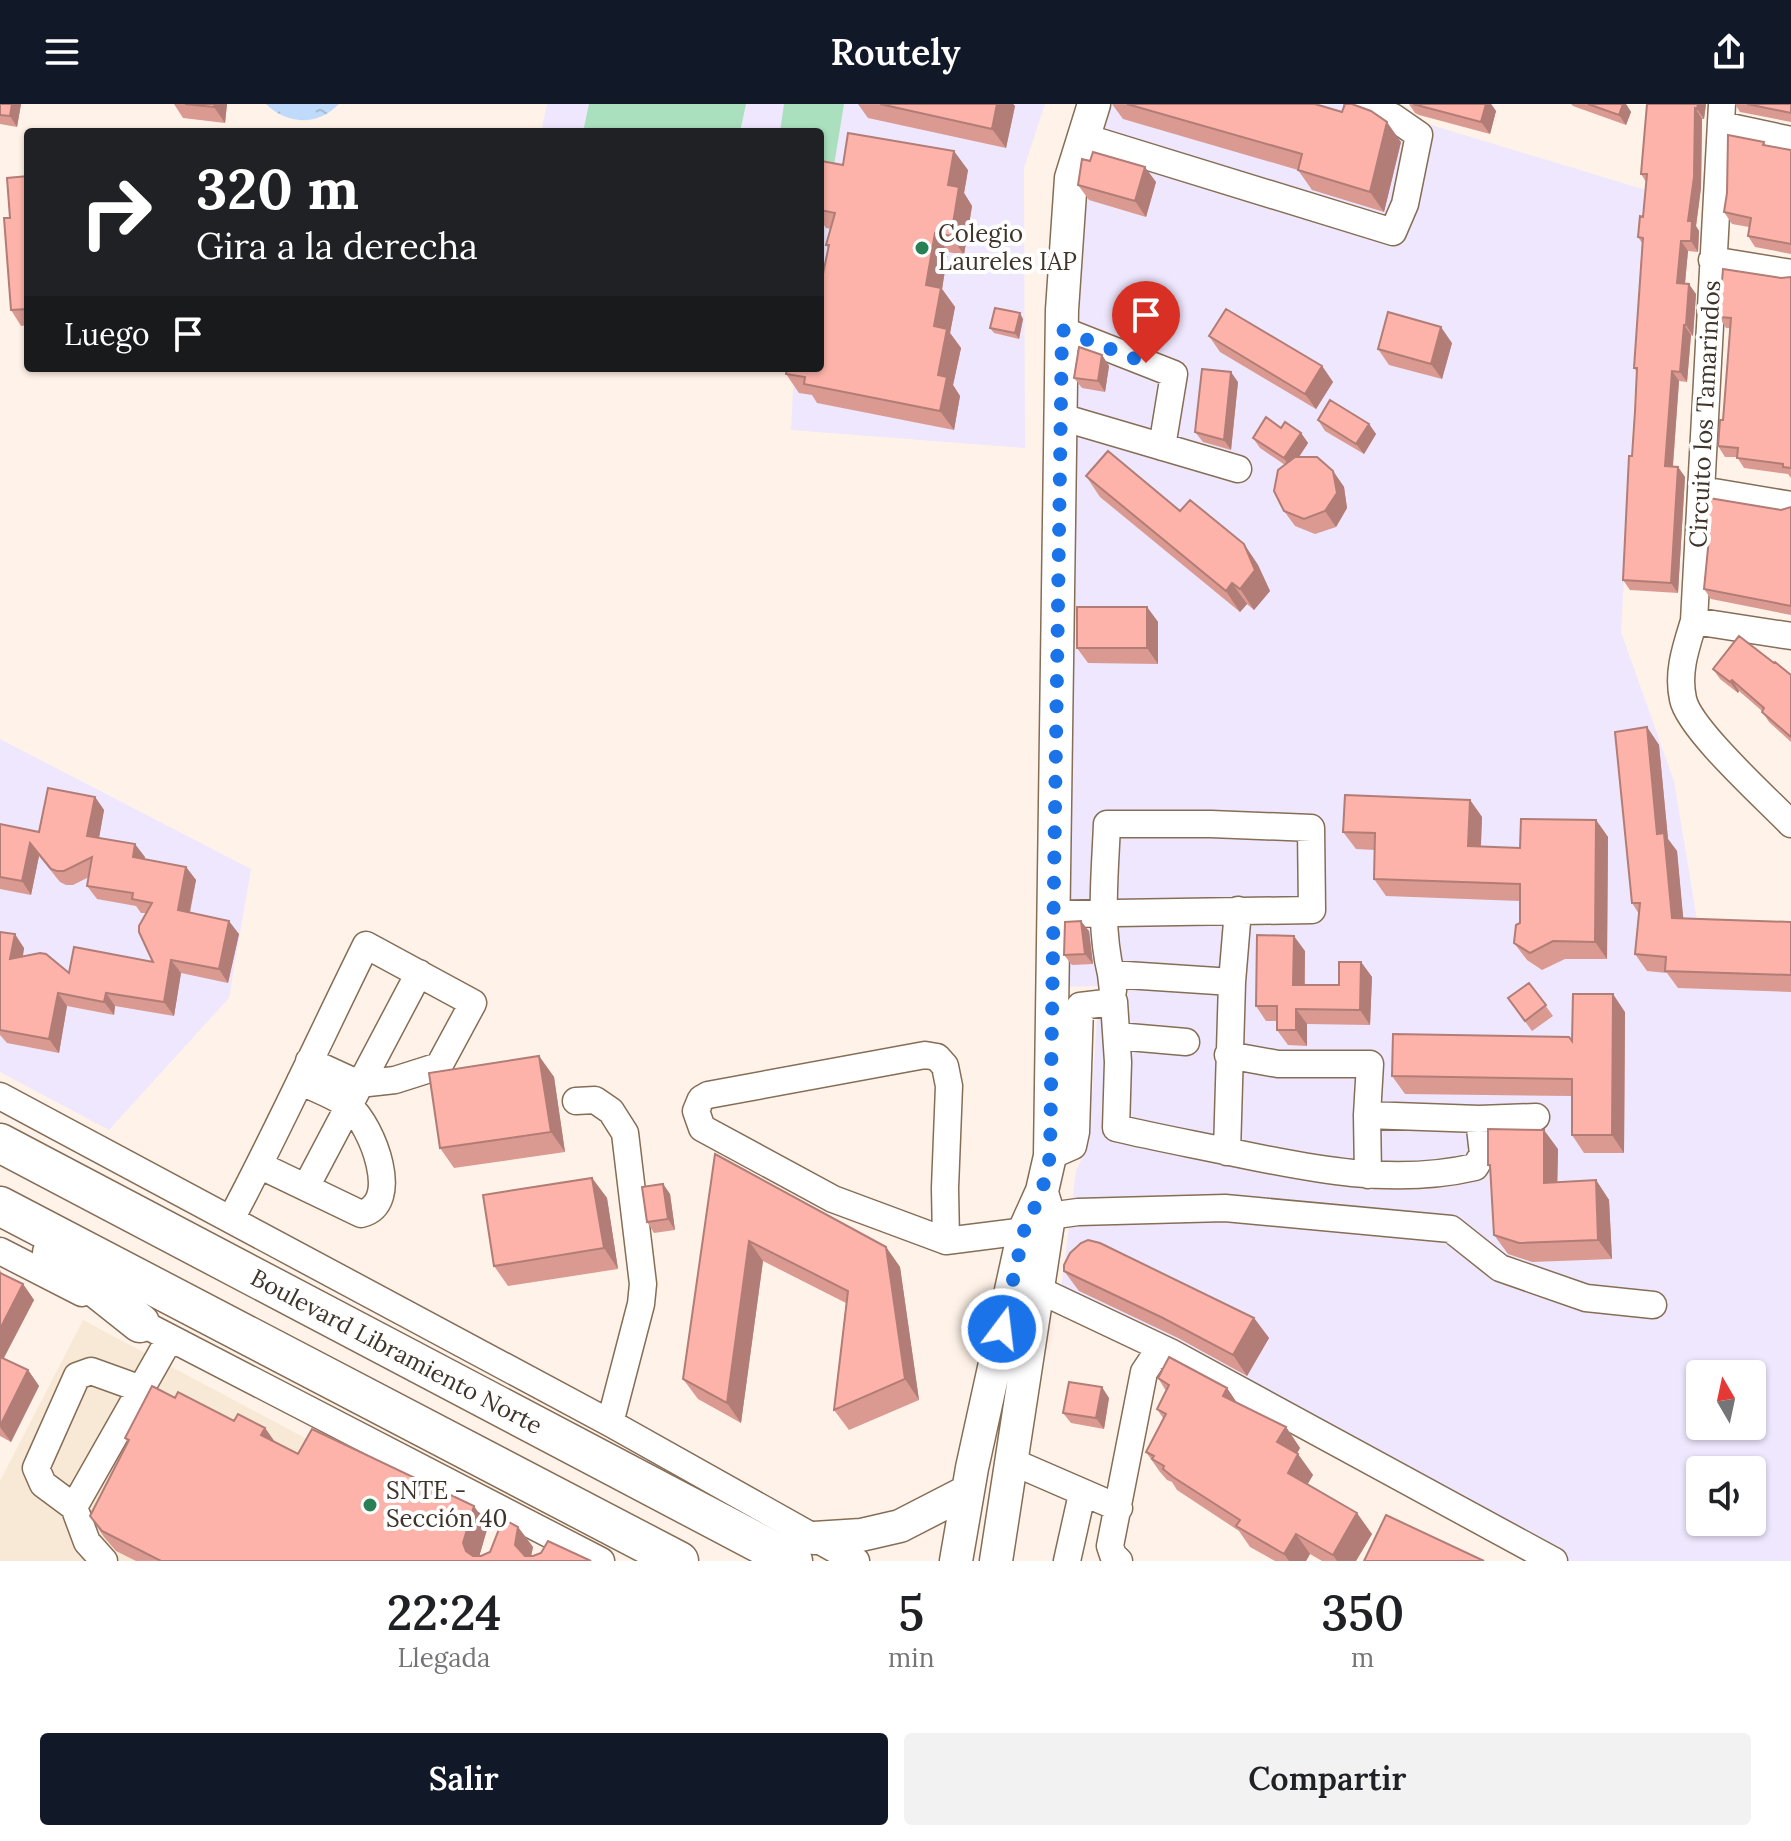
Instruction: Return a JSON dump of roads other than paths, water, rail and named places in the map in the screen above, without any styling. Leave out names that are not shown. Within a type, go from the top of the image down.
[{"type":"highway","name":"Boulevard Libramiento Norte","points":[[0,1143],[465,1386],[804,1550]]},
{"type":"highway","points":[[0,1208],[155,1330]]},
{"type":"highway","points":[[0,1208],[679,1561]]},
{"type":"main road","points":[[996,1561],[1013,1462],[1027,1286],[1050,1156],[1062,330],[1071,178],[1094,104]]},
{"type":"main road","points":[[956,1561],[968,1491],[1027,1286]]},
{"type":"main road","points":[[804,1550],[900,1526],[968,1491]]},
{"type":"street","points":[[1084,137],[1393,232],[1405,204],[1419,135],[1393,117],[1358,104]]},
{"type":"street","points":[[1722,115],[1791,140]]},
{"type":"street","name":"Circuito los Tamarindos","points":[[1722,115],[1694,621],[1681,661],[1683,701],[1698,728],[1791,824]]},
{"type":"street","points":[[1712,260],[1791,273]]},
{"type":"street","points":[[1062,330],[1174,374],[1162,447]]},
{"type":"street","points":[[1061,417],[1238,469]]},
{"type":"street","points":[[1702,490],[1791,505]]},
{"type":"street","points":[[1694,621],[1786,638]]},
{"type":"street","points":[[1054,914],[1103,913],[1238,910],[1312,910],[1311,828],[1107,824],[1103,913],[1104,944],[1111,974],[1117,1036],[1116,1128],[1179,1144],[1317,1170],[1368,1175],[1445,1174],[1475,1167],[1483,1154],[1479,1119]]},
{"type":"street","points":[[1227,1152],[1228,1055],[1238,910]]},
{"type":"street","points":[[231,1219],[366,945],[473,1003],[439,1066],[353,1095]]},
{"type":"street","points":[[306,1187],[419,973]]},
{"type":"street","points":[[1111,974],[1232,982]]},
{"type":"street","points":[[1050,1156],[1073,1146],[1076,1132],[1080,1006],[1114,1002]]},
{"type":"street","points":[[1117,1036],[1186,1042]]},
{"type":"street","points":[[946,1241],[949,1086],[945,1066],[937,1057],[925,1055],[708,1095],[701,1099],[696,1111],[702,1128],[833,1199],[946,1241],[1038,1213],[1225,1208],[1451,1229],[1500,1268],[1586,1298],[1653,1305]]},
{"type":"street","points":[[1228,1055],[1278,1064],[1370,1064],[1368,1175]]},
{"type":"street","points":[[259,1165],[361,1214],[371,1211],[379,1201],[382,1182],[374,1146],[353,1095],[304,1071]]},
{"type":"street","points":[[0,1096],[610,1423],[804,1550],[856,1561]]},
{"type":"street","points":[[576,1101],[595,1100],[611,1111],[625,1133],[643,1284],[641,1304],[610,1423]]},
{"type":"street","points":[[1367,1115],[1479,1119],[1536,1117]]},
{"type":"street","points":[[0,1251],[155,1330],[549,1549],[601,1561]]},
{"type":"street","points":[[1027,1286],[1170,1352],[1554,1561]]},
{"type":"street","points":[[74,1507],[141,1389],[155,1330]]},
{"type":"street","points":[[1119,1561],[1110,1546],[1144,1372],[1154,1357],[1170,1352]]},
{"type":"street","points":[[105,1561],[87,1542],[74,1507],[43,1484],[36,1468],[77,1376],[91,1371],[141,1389]]},
{"type":"street","points":[[1013,1462],[1119,1508]]},
{"type":"street","points":[[1067,1561],[1082,1494]]},
{"type":"water","points":[[266,104],[339,104],[322,116],[302,120],[283,116]]},
{"type":"place","name":"Colegio Laureles IAP","points":[[922,248]]},
{"type":"place","name":"SNTE - Sección 40","points":[[370,1505]]}]
